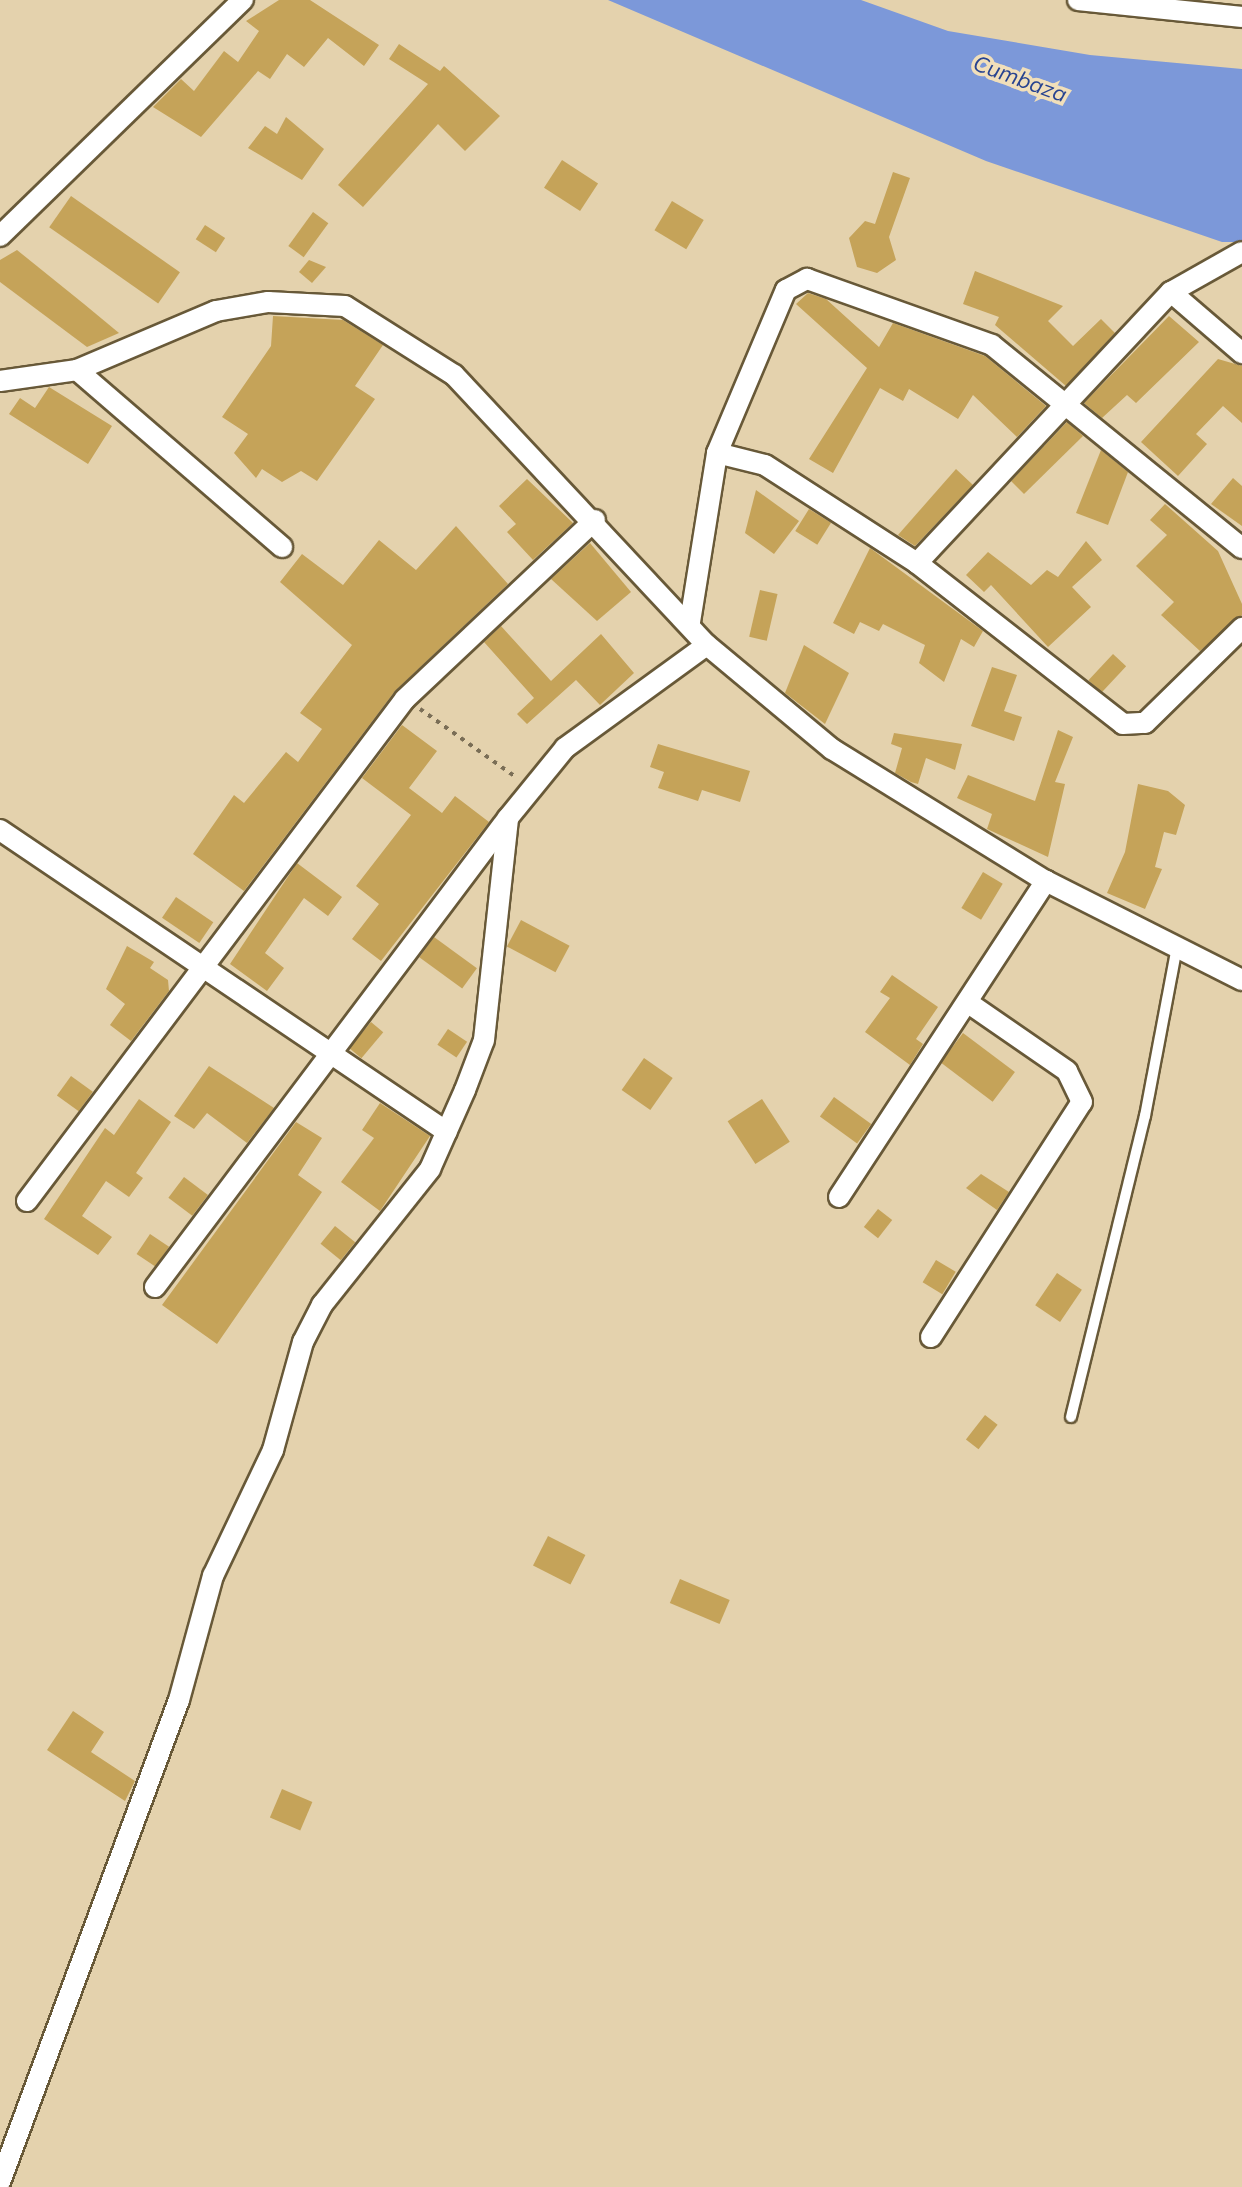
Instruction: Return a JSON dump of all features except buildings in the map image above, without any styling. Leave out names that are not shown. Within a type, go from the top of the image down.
[{"type":"street","points":[[0,236],[243,0]]},
{"type":"street","points":[[1078,0],[1242,17]]},
{"type":"street","points":[[917,563],[1171,292],[1242,252]]},
{"type":"street","points":[[690,622],[717,453],[786,290],[807,279],[992,345],[1067,400],[1242,548]]},
{"type":"street","points":[[1171,292],[1242,353]]},
{"type":"street","points":[[0,381],[77,370],[216,311],[268,302],[345,306],[454,375],[595,520],[690,622],[707,645],[832,749],[1046,881],[1177,944],[1242,980]]},
{"type":"street","points":[[77,370],[282,547]]},
{"type":"street","points":[[717,453],[765,465],[917,563],[1123,724],[1145,723],[1242,628]]},
{"type":"street","points":[[27,1201],[197,969],[405,699],[595,520]]},
{"type":"street","points":[[155,1287],[328,1049],[565,748],[707,645]]},
{"type":"street","points":[[0,2182],[179,1700],[213,1576],[273,1450],[303,1342],[322,1305],[430,1169],[484,1040],[508,818]]},
{"type":"street","points":[[0,830],[197,969],[328,1049],[447,1132]]},
{"type":"street","points":[[839,1197],[1046,881]]},
{"type":"street","points":[[931,1337],[1082,1102],[1067,1071],[967,1002]]},
{"type":"lane","points":[[1071,1417],[1145,1116],[1177,944]]},
{"type":"path","points":[[405,699],[532,789]]},
{"type":"water","name":"Cumbaza","points":[[608,0],[861,0],[948,31],[1090,55],[1242,69],[1242,242],[1222,242],[986,161]]}]
